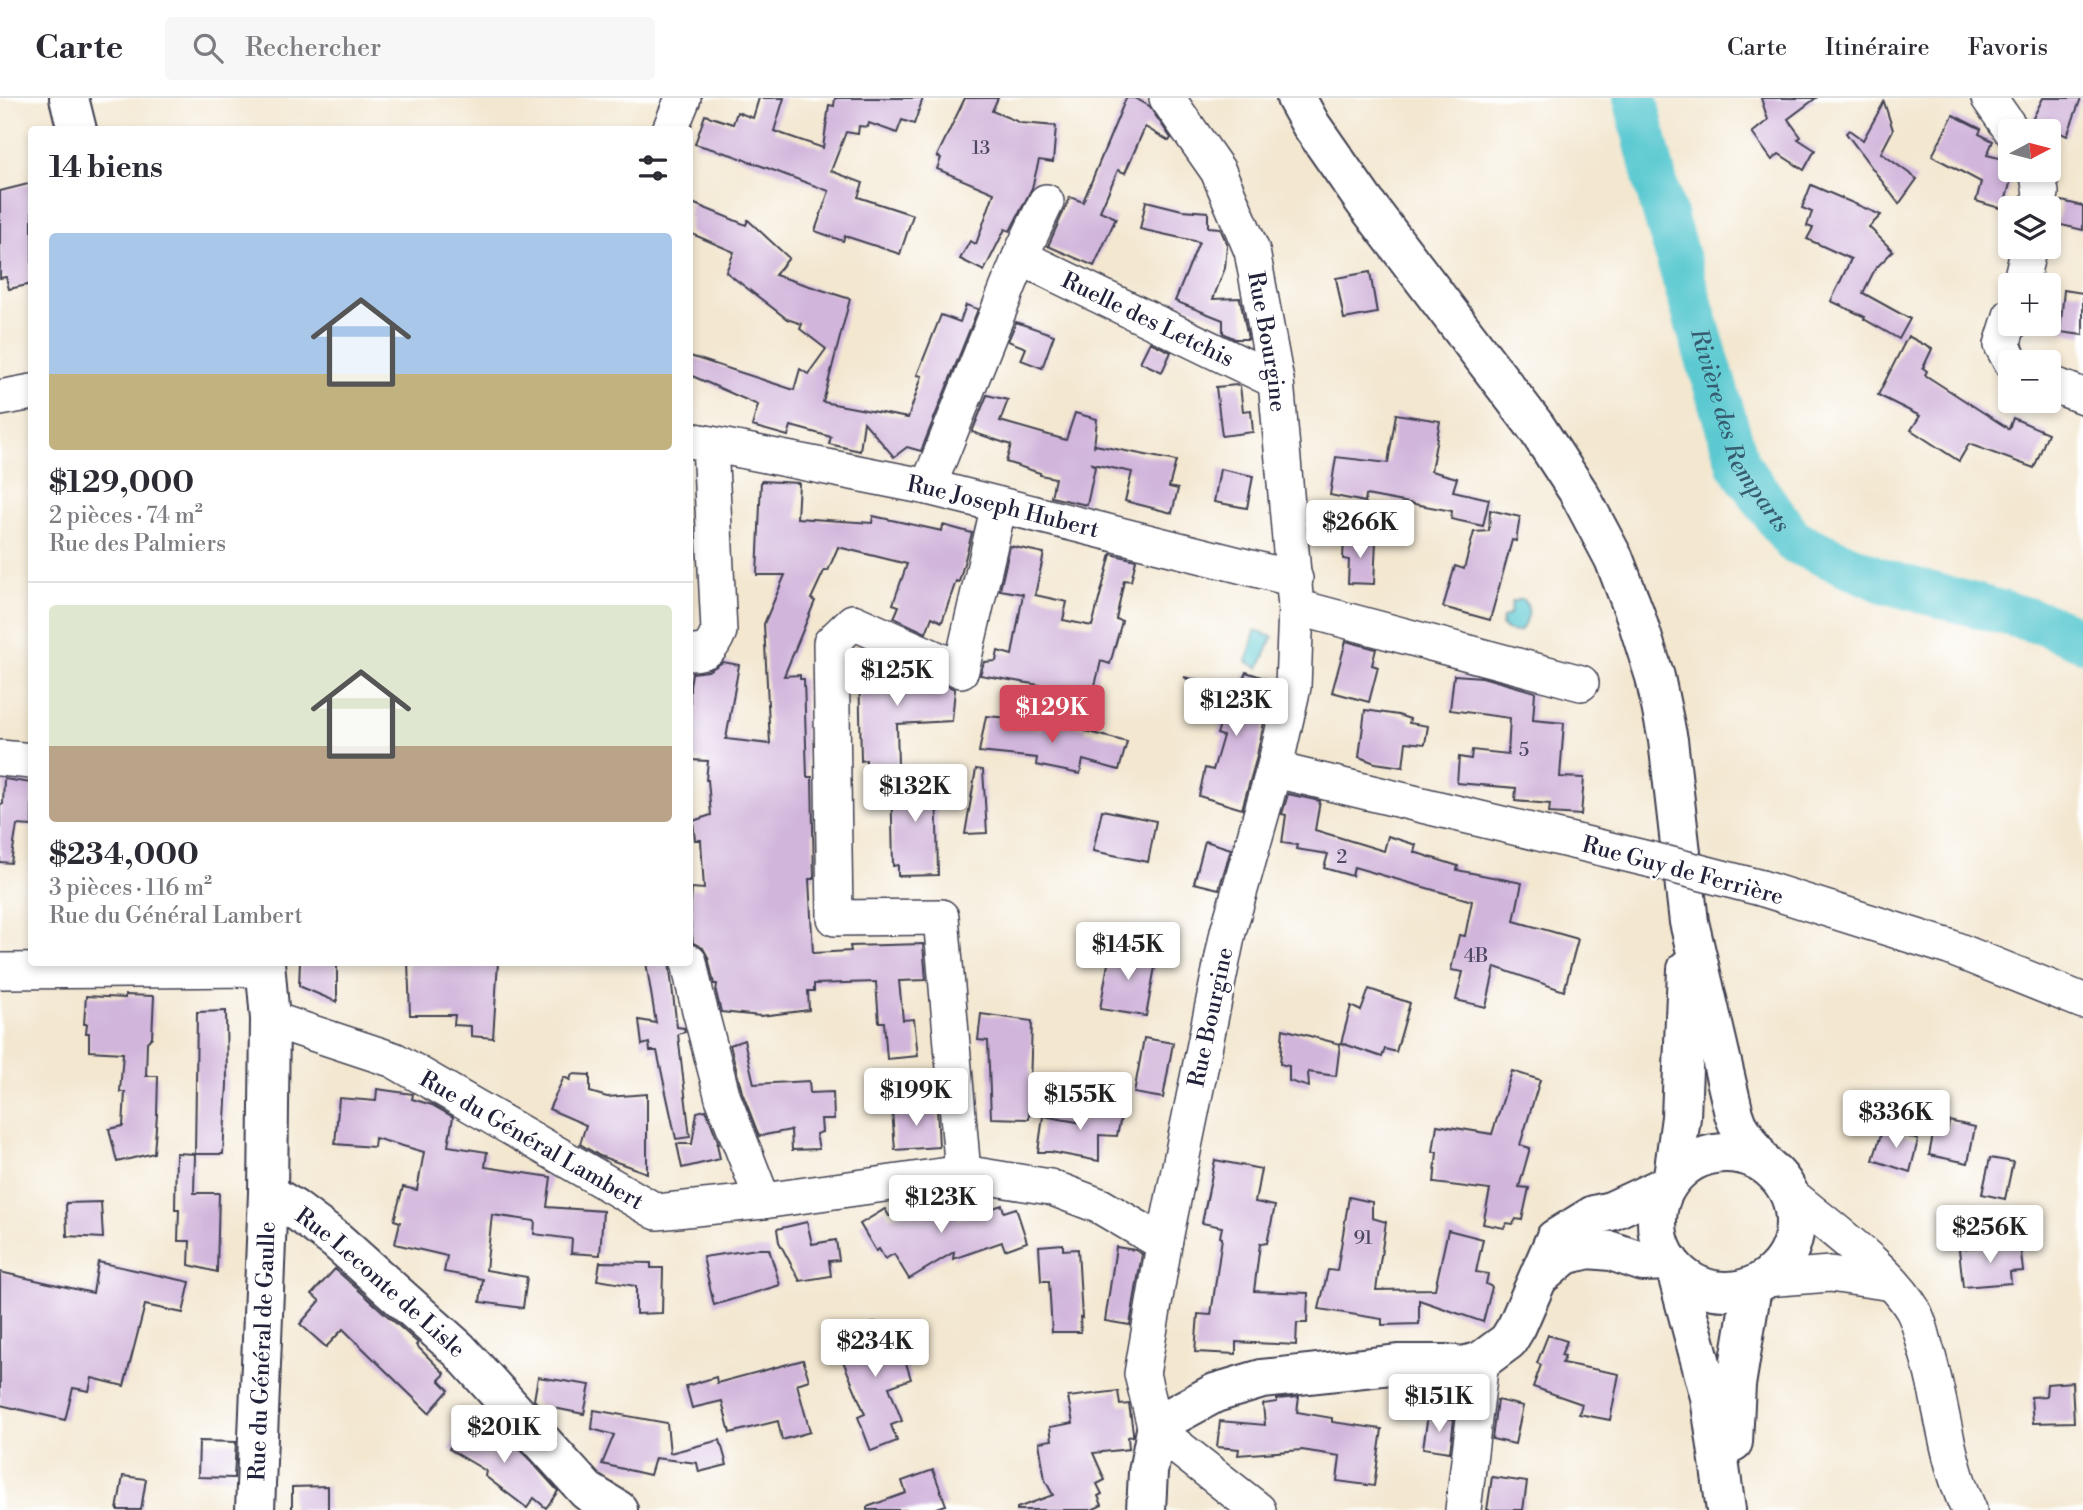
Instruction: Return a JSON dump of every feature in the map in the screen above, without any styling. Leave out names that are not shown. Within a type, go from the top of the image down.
[{"type":"main road","points":[[69,98],[75,126]]},
{"type":"main road","points":[[1296,98],[1311,125],[1364,201],[1536,428],[1579,493],[1614,559],[1655,677],[1668,740],[1689,922],[1734,1114],[1762,1162],[1773,1171],[1790,1194],[1795,1217],[1793,1241],[1782,1262],[1759,1283],[1737,1291],[1709,1289],[1695,1284],[1672,1266],[1643,1262],[1611,1251],[1589,1249],[1564,1255],[1538,1280]]},
{"type":"main road","points":[[1689,922],[1681,1117],[1670,1181],[1657,1210],[1657,1223],[1662,1250],[1672,1266],[1710,1398],[1727,1510]]},
{"type":"main road","name":"Rue Leconte de Lisle","points":[[265,966],[270,1019],[268,1193],[337,1241],[459,1350],[587,1491],[618,1510]]},
{"type":"main road","points":[[1146,1510],[1148,1472],[1156,1430],[1167,1419],[1191,1405],[1215,1393],[1262,1379],[1400,1364],[1464,1366],[1481,1361],[1508,1340],[1517,1326],[1555,1239],[1567,1230],[1594,1214],[1611,1211],[1670,1181],[1695,1159],[1708,1154],[1736,1153],[1762,1162]]},
{"type":"main road","name":"Rue du Général de Gaulle","points":[[255,1510],[268,1193]]},
{"type":"main road","points":[[1727,1510],[1736,1385],[1759,1283]]},
{"type":"street","points":[[672,126],[683,98]]},
{"type":"street","name":"Rue Bourgine","points":[[1156,1430],[1142,1374],[1165,1239],[1227,932],[1276,762],[1293,687],[1296,593],[1276,381],[1252,251],[1218,171],[1167,98]]},
{"type":"street","points":[[1989,98],[2004,119]]},
{"type":"street","points":[[928,487],[1020,257],[1046,202]]},
{"type":"street","name":"Ruelle des Letchis","points":[[1020,257],[1276,381]]},
{"type":"street","points":[[2061,388],[2083,396]]},
{"type":"street","points":[[0,398],[28,393]]},
{"type":"street","name":"Rue Joseph Hubert","points":[[693,653],[704,653],[713,647],[719,631],[700,442],[928,487],[999,505],[1296,593]]},
{"type":"street","points":[[963,1173],[941,917],[835,918],[831,643],[852,622],[961,670],[999,505]]},
{"type":"street","points":[[1296,593],[1581,683]]},
{"type":"street","points":[[0,758],[28,761]]},
{"type":"street","name":"Rue Guy de Ferrière","points":[[1276,762],[1288,773],[1761,888],[1949,947],[2083,1001]]},
{"type":"street","points":[[0,971],[265,966]]},
{"type":"street","points":[[690,966],[723,1098],[763,1201]]},
{"type":"street","name":"Rue du Général Lambert","points":[[270,1019],[394,1060],[657,1212],[763,1201],[963,1173],[1049,1187],[1101,1206],[1153,1237],[1165,1239]]},
{"type":"street","points":[[1790,1194],[1892,1283],[1914,1311],[1931,1362],[1948,1448],[1969,1510]]},
{"type":"street","points":[[1759,1283],[1830,1274],[1892,1283]]},
{"type":"street","points":[[1463,1510],[1481,1361]]},
{"type":"street","points":[[1156,1430],[1258,1510]]},
{"type":"water","points":[[1522,599],[1528,611],[1527,619],[1520,631],[1508,630],[1502,626],[1503,618],[1510,614],[1512,602]]},
{"type":"water","points":[[1255,631],[1273,637],[1259,668],[1247,662]]},
{"type":"building","points":[[759,98],[784,98],[774,131],[823,148],[829,105],[834,106],[835,98],[923,98],[914,124],[902,120],[897,133],[869,123],[868,127],[859,126],[858,134],[846,132],[831,171],[863,183],[858,197],[913,215],[900,254],[845,236],[843,241],[815,231],[829,191],[695,144],[705,115],[733,124],[737,112],[753,118]]},
{"type":"building","points":[[965,98],[998,98],[992,111],[1021,123],[1056,126],[1053,162],[1039,160],[1032,188],[1010,231],[1005,229],[984,271],[960,259],[970,241],[976,244],[994,193],[937,169],[941,158],[937,156]]},
{"type":"building","points":[[1126,98],[1135,98],[1149,106],[1171,138],[1169,141],[1145,127],[1125,173],[1118,170],[1100,211],[1116,218],[1094,266],[1048,246],[1070,197],[1083,202]]},
{"type":"building","points":[[1761,98],[1816,98],[1788,119],[1801,137],[1798,139],[1815,150],[1804,170],[1779,154],[1772,160],[1752,133],[1768,120]]},
{"type":"building","points":[[2043,98],[2081,98],[2067,136],[2062,134],[2062,119],[2032,119]]},
{"type":"building","points":[[1884,102],[1893,130],[1881,153],[1917,179],[1899,204],[1846,133],[1849,130],[1863,140]]},
{"type":"building","points":[[1953,115],[1981,129],[1979,134],[1993,141],[1987,155],[1998,158],[1998,182],[2010,182],[2007,196],[1998,196],[1998,208],[1976,201],[1981,182],[1932,156]]},
{"type":"building","points":[[28,184],[28,285],[9,289],[6,277],[0,278],[0,191]]},
{"type":"building","points":[[1811,185],[1881,215],[1869,227],[1893,251],[1875,269],[1863,293],[1910,319],[1899,339],[1864,319],[1865,317],[1831,301],[1851,259],[1807,239],[1813,228],[1807,226],[1812,212],[1802,208]]},
{"type":"building","points":[[1146,201],[1182,210],[1208,212],[1208,227],[1220,228],[1227,244],[1225,268],[1213,299],[1240,298],[1248,339],[1235,339],[1223,333],[1223,320],[1175,301],[1199,242],[1140,229]]},
{"type":"building","points":[[2062,201],[2083,206],[2083,230],[2061,225]]},
{"type":"building","points":[[693,203],[746,225],[748,220],[789,258],[775,275],[850,299],[823,402],[908,418],[922,376],[917,375],[941,315],[960,322],[966,305],[978,309],[921,451],[907,447],[894,457],[864,422],[860,451],[829,444],[831,437],[791,426],[788,436],[752,426],[758,405],[693,376],[693,357],[794,390],[800,369],[808,374],[826,349],[800,329],[802,324],[787,319],[726,272],[734,252],[693,234]]},
{"type":"building","points":[[1370,272],[1377,313],[1344,319],[1336,278]]},
{"type":"building","points":[[2064,290],[2083,293],[2083,335],[2061,332]]},
{"type":"building","points":[[1016,322],[1054,335],[1042,368],[1021,360],[1026,348],[1008,341]]},
{"type":"building","points":[[1908,336],[1932,349],[1923,368],[1927,371],[1925,375],[2009,429],[2013,418],[2048,433],[2034,468],[1969,444],[1959,461],[1911,430],[1920,416],[1878,395]]},
{"type":"building","points":[[1150,342],[1171,352],[1162,372],[1140,362]]},
{"type":"building","points":[[1240,386],[1243,411],[1251,410],[1253,432],[1222,436],[1216,387]]},
{"type":"building","points":[[987,395],[1008,400],[1000,421],[1066,440],[1075,413],[1097,419],[1094,447],[1095,445],[1176,461],[1169,487],[1178,489],[1172,513],[1125,501],[1132,472],[1092,464],[1095,467],[1087,505],[1051,497],[1055,478],[1006,462],[1011,445],[972,432]]},
{"type":"building","points":[[1396,414],[1440,421],[1431,471],[1457,478],[1453,491],[1489,499],[1483,526],[1451,519],[1452,511],[1366,495],[1365,502],[1330,495],[1336,457],[1388,463]]},
{"type":"building","points":[[1220,469],[1253,476],[1247,508],[1214,502]]},
{"type":"building","points":[[761,481],[799,483],[797,518],[872,523],[873,516],[942,531],[943,525],[972,533],[959,582],[956,581],[942,622],[932,617],[926,633],[894,618],[899,606],[893,604],[907,564],[838,547],[828,571],[824,571],[811,599],[815,601],[784,676],[800,675],[800,679],[804,679],[807,777],[812,777],[814,879],[809,879],[813,953],[851,951],[850,946],[923,944],[926,980],[899,981],[903,1020],[914,1019],[918,1056],[887,1059],[884,1022],[879,1022],[876,982],[814,984],[814,991],[808,991],[809,1010],[761,1016],[721,1012],[716,992],[717,984],[714,984],[708,957],[703,948],[693,943],[693,888],[704,889],[701,840],[695,840],[693,821],[711,815],[706,780],[708,761],[693,760],[693,673],[708,671],[723,662],[739,665],[726,739],[770,744],[764,624],[785,575],[757,575]]},
{"type":"building","points":[[1490,510],[1520,517],[1516,541],[1512,540],[1490,620],[1443,607],[1455,566],[1464,569],[1474,532],[1489,531]]},
{"type":"building","points":[[1344,539],[1376,540],[1374,584],[1348,583],[1349,560],[1343,559]]},
{"type":"building","points":[[1010,546],[1044,553],[1035,595],[1067,602],[1063,620],[1092,626],[1111,554],[1136,560],[1131,581],[1124,580],[1116,619],[1122,621],[1110,664],[1101,661],[1093,694],[980,675],[984,662],[996,661],[998,651],[1012,655],[1023,594],[1000,590]]},
{"type":"building","points":[[1346,641],[1376,649],[1372,665],[1378,667],[1369,702],[1332,692]]},
{"type":"building","points":[[899,664],[921,674],[921,678],[928,677],[955,689],[952,721],[897,724],[898,765],[866,767],[866,760],[861,761],[859,666]]},
{"type":"building","points":[[1246,672],[1273,681],[1242,809],[1199,796],[1205,768],[1213,770],[1223,736],[1217,734],[1226,706],[1184,677],[1239,689]]},
{"type":"building","points":[[1454,675],[1482,677],[1535,692],[1533,720],[1564,723],[1560,777],[1584,778],[1581,815],[1549,813],[1550,804],[1515,801],[1516,788],[1457,783],[1459,757],[1471,759],[1472,750],[1508,754],[1510,718],[1450,710]]},
{"type":"building","points":[[1365,710],[1398,715],[1410,719],[1409,723],[1428,726],[1425,744],[1406,742],[1403,767],[1375,763],[1359,757]]},
{"type":"building","points":[[986,716],[1010,718],[1009,723],[1043,729],[1045,722],[1086,727],[1085,731],[1127,742],[1119,770],[1083,760],[1080,774],[1036,765],[1037,758],[979,752]]},
{"type":"building","points":[[976,769],[983,770],[987,833],[965,834]]},
{"type":"building","points":[[891,774],[936,774],[938,875],[898,876],[898,865],[893,866]]},
{"type":"building","points":[[4,779],[28,782],[28,826],[17,825],[11,863],[0,862],[0,804],[3,804]]},
{"type":"building","points":[[1288,794],[1320,801],[1315,830],[1384,851],[1388,836],[1416,845],[1414,852],[1458,866],[1457,870],[1522,883],[1514,921],[1578,939],[1564,991],[1495,967],[1486,1007],[1456,1000],[1463,972],[1451,970],[1459,935],[1465,936],[1472,901],[1354,867],[1352,876],[1324,868],[1328,854],[1296,849],[1297,845],[1282,843],[1286,815],[1282,814]]},
{"type":"building","points":[[1102,810],[1156,821],[1148,862],[1093,851]]},
{"type":"building","points":[[1205,841],[1231,849],[1219,889],[1194,883]]},
{"type":"building","points":[[1111,947],[1157,956],[1146,1016],[1100,1009]]},
{"type":"building","points":[[300,966],[337,966],[337,1002],[299,986]]},
{"type":"building","points":[[408,966],[498,966],[493,1038],[471,1036],[471,1026],[454,1025],[455,1015],[410,1015]]},
{"type":"building","points":[[647,966],[669,966],[677,1027],[684,1028],[685,1032],[678,1034],[690,1137],[676,1139],[657,1051],[650,1051],[649,1043],[642,1045],[639,1020],[656,1023]]},
{"type":"building","points":[[1369,989],[1410,1003],[1396,1052],[1385,1049],[1382,1057],[1341,1043],[1351,1006],[1361,1011]]},
{"type":"building","points":[[125,995],[154,996],[152,1037],[147,1042],[146,1076],[158,1076],[157,1115],[154,1153],[117,1162],[109,1129],[123,1126],[125,1092],[120,1092],[123,1053],[89,1051],[89,1033],[86,1033],[87,1024],[84,1024],[86,996],[125,998]]},
{"type":"building","points":[[226,1011],[227,1084],[223,1154],[195,1154],[197,1012]]},
{"type":"building","points":[[981,1014],[1032,1021],[1029,1119],[991,1118],[988,1041],[978,1040]]},
{"type":"building","points":[[1283,1029],[1340,1044],[1336,1076],[1308,1072],[1309,1087],[1289,1081],[1289,1066],[1280,1064]]},
{"type":"building","points":[[1144,1038],[1173,1043],[1163,1098],[1134,1093]]},
{"type":"building","points":[[744,1040],[754,1084],[809,1081],[810,1093],[833,1092],[834,1119],[821,1119],[822,1132],[816,1134],[819,1149],[792,1150],[791,1130],[759,1136],[742,1092],[730,1045]]},
{"type":"building","points":[[1512,1071],[1540,1080],[1520,1145],[1530,1148],[1519,1187],[1529,1188],[1522,1220],[1516,1219],[1513,1224],[1507,1223],[1504,1228],[1483,1224],[1490,1190],[1434,1183],[1437,1152],[1433,1152],[1437,1125],[1492,1134]]},
{"type":"building","points":[[572,1074],[590,1075],[590,1092],[607,1097],[647,1094],[647,1173],[600,1156],[580,1144],[586,1125],[549,1109],[564,1077],[570,1080]]},
{"type":"building","points":[[377,1089],[413,1094],[412,1099],[432,1105],[453,1117],[448,1146],[487,1152],[485,1167],[551,1177],[547,1207],[603,1211],[600,1255],[571,1253],[572,1239],[534,1234],[535,1221],[492,1215],[486,1270],[527,1277],[523,1308],[480,1302],[483,1279],[444,1272],[447,1256],[395,1244],[400,1222],[394,1220],[403,1187],[417,1190],[424,1152],[375,1138],[374,1147],[335,1144],[339,1098],[376,1101]]},
{"type":"building","points":[[1083,1102],[1123,1108],[1117,1136],[1099,1135],[1099,1161],[1038,1152],[1043,1116],[1083,1123]]},
{"type":"building","points":[[937,1107],[939,1147],[895,1150],[892,1110]]},
{"type":"building","points":[[706,1110],[719,1144],[720,1159],[682,1168],[677,1144],[692,1144],[697,1112]]},
{"type":"building","points":[[1949,1121],[1975,1127],[1968,1163],[1929,1155],[1934,1130],[1947,1133]]},
{"type":"building","points":[[1883,1128],[1918,1140],[1910,1172],[1873,1160]]},
{"type":"building","points":[[176,1153],[195,1154],[194,1193],[219,1193],[217,1272],[189,1265],[190,1241],[178,1241],[179,1209],[175,1209]]},
{"type":"building","points":[[1990,1158],[2013,1162],[2005,1199],[1982,1194]]},
{"type":"building","points":[[1215,1160],[1261,1169],[1255,1202],[1275,1206],[1267,1243],[1260,1244],[1254,1291],[1308,1293],[1307,1323],[1297,1323],[1296,1345],[1236,1342],[1236,1354],[1195,1352],[1198,1314],[1211,1315],[1222,1238],[1222,1227],[1202,1223]]},
{"type":"building","points":[[1349,1197],[1372,1202],[1372,1218],[1386,1222],[1376,1290],[1435,1289],[1448,1230],[1483,1239],[1476,1272],[1488,1274],[1486,1284],[1492,1287],[1483,1322],[1419,1300],[1419,1324],[1382,1325],[1382,1319],[1319,1309],[1328,1270],[1337,1271]]},
{"type":"building","points":[[101,1202],[103,1238],[67,1236],[66,1203]]},
{"type":"building","points":[[1002,1205],[1004,1212],[1016,1208],[1027,1242],[1005,1250],[1002,1242],[953,1259],[954,1252],[909,1279],[894,1254],[885,1259],[879,1249],[876,1251],[860,1224],[885,1209],[889,1216],[956,1206],[958,1219]]},
{"type":"building","points":[[807,1222],[812,1244],[836,1240],[839,1260],[829,1261],[831,1276],[800,1281],[779,1242],[777,1229]]},
{"type":"building","points":[[1063,1244],[1063,1250],[1078,1249],[1081,1332],[1052,1332],[1049,1281],[1041,1281],[1039,1246]]},
{"type":"building","points":[[2020,1244],[2023,1271],[2010,1272],[2011,1283],[1963,1287],[1959,1249]]},
{"type":"building","points":[[1116,1247],[1142,1254],[1130,1325],[1105,1321]]},
{"type":"building","points":[[769,1249],[780,1285],[714,1305],[703,1257]]},
{"type":"building","points":[[98,1262],[190,1282],[183,1313],[145,1305],[124,1386],[92,1378],[89,1391],[73,1388],[65,1420],[0,1405],[0,1272],[93,1293]]},
{"type":"building","points":[[600,1262],[651,1263],[651,1268],[663,1268],[662,1313],[636,1314],[636,1286],[597,1280]]},
{"type":"building","points":[[335,1269],[418,1343],[416,1345],[445,1374],[439,1380],[449,1390],[429,1413],[343,1329],[326,1347],[300,1324],[320,1301],[312,1294]]},
{"type":"building","points":[[875,1322],[880,1332],[895,1328],[911,1379],[889,1387],[902,1421],[891,1425],[897,1441],[871,1451],[858,1417],[865,1414],[835,1338]]},
{"type":"building","points":[[1548,1335],[1567,1341],[1561,1355],[1565,1356],[1562,1363],[1619,1374],[1610,1420],[1579,1414],[1582,1404],[1533,1387],[1541,1365],[1537,1363]]},
{"type":"building","points":[[803,1360],[809,1380],[797,1384],[810,1432],[782,1440],[778,1421],[730,1433],[722,1401],[692,1408],[686,1386],[716,1377],[717,1383]]},
{"type":"building","points":[[538,1377],[590,1385],[584,1414],[539,1405],[534,1400]]},
{"type":"building","points":[[2072,1382],[2074,1422],[2033,1423],[2031,1397],[2046,1396],[2047,1384]]},
{"type":"building","points":[[1118,1391],[1120,1405],[1129,1404],[1133,1436],[1128,1437],[1129,1449],[1093,1453],[1105,1480],[1097,1484],[1102,1494],[1098,1496],[1102,1505],[1092,1510],[1017,1510],[1053,1495],[1045,1480],[1039,1442],[1052,1440],[1050,1427],[1073,1423],[1068,1397]]},
{"type":"building","points":[[1299,1397],[1297,1412],[1332,1418],[1332,1422],[1382,1429],[1374,1486],[1337,1481],[1340,1456],[1302,1450],[1238,1455],[1239,1449],[1217,1447],[1220,1421],[1265,1425],[1263,1404],[1277,1402],[1277,1399]]},
{"type":"building","points":[[1497,1400],[1523,1406],[1515,1444],[1492,1439]]},
{"type":"building","points":[[594,1410],[667,1423],[670,1453],[720,1440],[727,1465],[699,1472],[697,1463],[655,1458],[650,1475],[602,1464],[614,1435],[592,1429]]},
{"type":"building","points":[[1428,1415],[1454,1419],[1450,1452],[1423,1448]]},
{"type":"building","points":[[467,1419],[520,1449],[558,1491],[546,1508],[534,1498],[527,1508],[485,1476],[486,1471],[449,1449]]},
{"type":"building","points":[[199,1441],[236,1442],[234,1478],[198,1477]]},
{"type":"building","points":[[933,1470],[946,1505],[931,1510],[867,1510],[867,1507],[906,1493],[902,1481]]},
{"type":"building","points":[[123,1476],[146,1479],[141,1510],[117,1510]]},
{"type":"building","points":[[1492,1477],[1527,1482],[1523,1510],[1487,1510]]},
{"type":"building","points":[[328,1486],[328,1510],[292,1510],[292,1487]]},
{"type":"waterway","name":"Rivière des Remparts","points":[[1635,98],[1657,188],[1738,464],[1793,541],[1883,581],[2042,623],[2083,640]]}]
